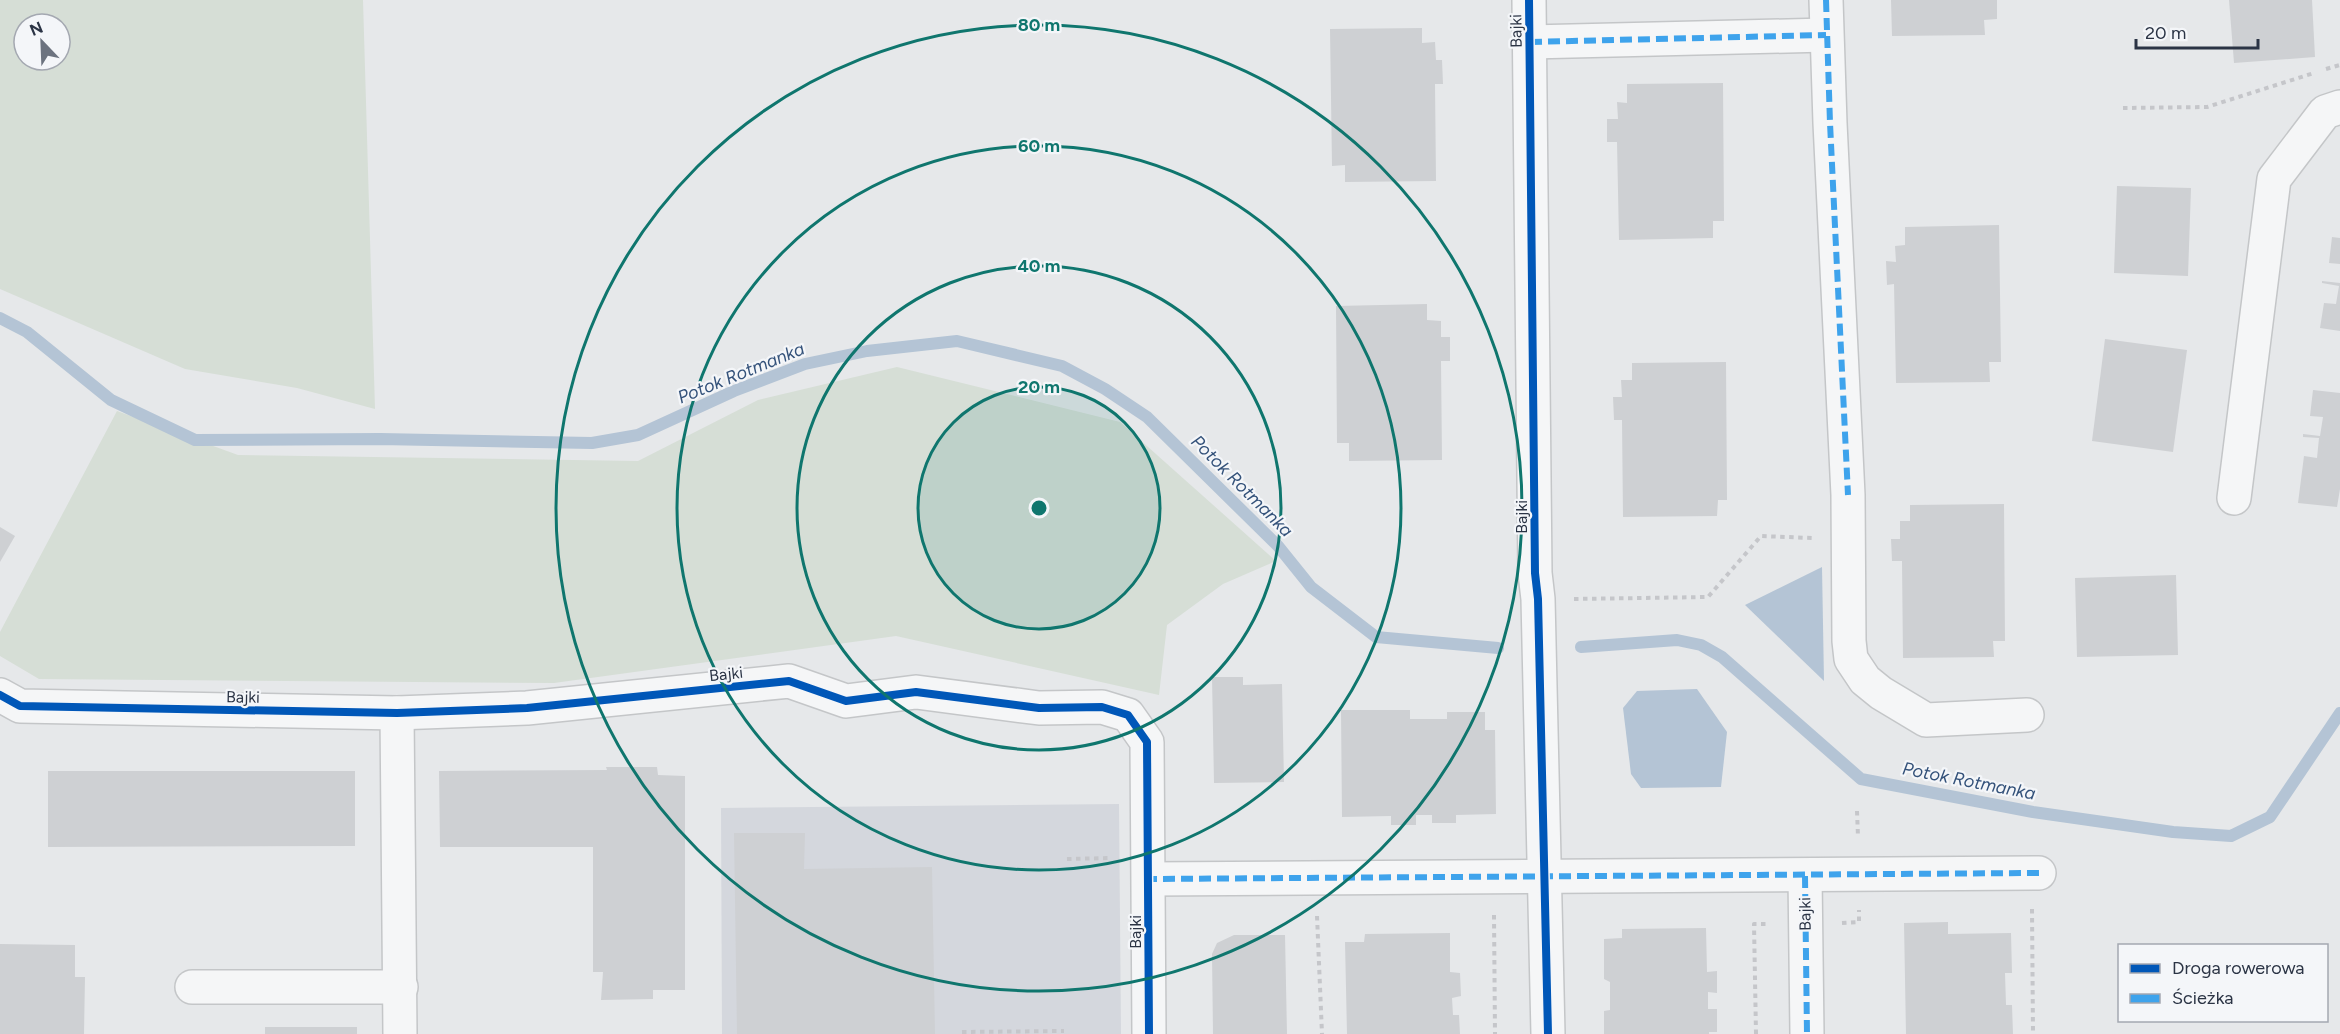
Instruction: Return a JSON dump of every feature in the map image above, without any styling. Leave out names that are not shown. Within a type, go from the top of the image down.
[{"type":"street","name":"Bajki","points":[[1529,0],[1535,573],[1538,599],[1548,1034]]},
{"type":"street","points":[[1826,0],[1848,495],[1847,539],[1851,659],[1864,680],[1926,720],[2027,715]]},
{"type":"street","name":"Bajki","points":[[1530,42],[1826,35]]},
{"type":"street","points":[[2234,498],[2274,179],[2325,112],[2340,107]]},
{"type":"street","name":"Bajki","points":[[0,694],[20,706],[397,713],[527,708],[789,681],[846,701],[916,692],[1040,708],[1102,707],[1128,715],[1147,742],[1149,1034]]},
{"type":"street","points":[[397,713],[400,1034]]},
{"type":"street","points":[[1805,876],[2035,873]]},
{"type":"street","name":"Bajki","points":[[1149,879],[1805,876],[1807,1034]]},
{"type":"street","points":[[192,987],[401,987]]},
{"type":"path","points":[[2123,108],[2207,107],[2340,65]]},
{"type":"path","points":[[1538,599],[1708,597],[1761,536],[1847,539]]},
{"type":"path","points":[[1067,859],[1111,858]]},
{"type":"path","points":[[2032,1034],[2035,873]]},
{"type":"path","points":[[1494,878],[1495,1034]]},
{"type":"path","points":[[1315,879],[1322,1034]]},
{"type":"path","points":[[962,1032],[1064,1031]]},
{"type":"shaded area","points":[[0,0],[363,0],[375,409],[297,388],[185,369],[0,289]]},
{"type":"shaded area","points":[[897,367],[1120,422],[1276,561],[1223,584],[1167,625],[1159,695],[896,636],[554,683],[39,679],[0,656],[0,632],[117,411],[238,455],[638,461],[758,400]]},
{"type":"shaded area","points":[[1119,804],[1121,1034],[722,1034],[721,808]]},
{"type":"water","points":[[1822,567],[1824,681],[1745,605]]},
{"type":"water","points":[[1697,689],[1727,732],[1721,787],[1641,788],[1631,774],[1623,708],[1637,691]]},
{"type":"building","points":[[1891,0],[1997,0],[1997,19],[1984,20],[1985,35],[1892,36]]},
{"type":"building","points":[[2229,0],[2312,0],[2315,57],[2234,63]]},
{"type":"building","points":[[1422,28],[1422,43],[1435,42],[1436,60],[1442,60],[1443,84],[1435,84],[1436,181],[1345,182],[1345,165],[1332,166],[1330,29]]},
{"type":"building","points":[[1723,83],[1724,221],[1713,221],[1713,238],[1619,240],[1617,142],[1607,142],[1607,119],[1618,119],[1617,102],[1627,103],[1627,84]]},
{"type":"building","points":[[2117,186],[2191,188],[2188,276],[2114,273]]},
{"type":"building","points":[[1999,225],[2001,362],[1989,362],[1990,382],[1896,383],[1894,284],[1887,285],[1886,261],[1896,262],[1895,246],[1905,245],[1905,227]]},
{"type":"building","points":[[2332,237],[2340,238],[2340,264],[2329,263]]},
{"type":"building","points":[[2322,281],[2340,283],[2340,331],[2320,328],[2324,303],[2336,304],[2339,286],[2322,283]]},
{"type":"building","points":[[1427,304],[1427,320],[1441,321],[1441,337],[1450,337],[1450,361],[1441,361],[1442,460],[1349,461],[1349,443],[1337,443],[1336,306]]},
{"type":"building","points":[[2105,339],[2187,350],[2173,452],[2092,441]]},
{"type":"building","points":[[1726,362],[1727,500],[1718,500],[1717,516],[1623,517],[1622,420],[1614,420],[1613,397],[1622,397],[1621,380],[1632,380],[1632,363]]},
{"type":"building","points":[[2313,390],[2340,393],[2340,489],[2337,507],[2298,503],[2304,456],[2317,458],[2319,438],[2303,437],[2303,434],[2320,436],[2323,417],[2310,416]]},
{"type":"building","points":[[2004,504],[2005,641],[1993,641],[1994,657],[1903,658],[1902,561],[1892,561],[1891,539],[1900,539],[1900,521],[1910,521],[1910,505]]},
{"type":"building","points":[[0,527],[15,536],[0,562]]},
{"type":"building","points":[[2176,575],[2178,655],[2077,657],[2075,578]]},
{"type":"building","points":[[1212,677],[1243,677],[1243,685],[1282,684],[1284,782],[1214,783]]},
{"type":"building","points":[[1341,710],[1410,710],[1410,719],[1447,719],[1447,712],[1485,712],[1485,730],[1495,730],[1496,814],[1456,815],[1456,823],[1432,823],[1432,815],[1416,815],[1416,825],[1391,825],[1391,816],[1342,817]]},
{"type":"building","points":[[606,767],[657,767],[658,775],[685,776],[685,990],[653,990],[653,999],[601,1000],[603,972],[593,972],[593,847],[440,847],[439,771],[607,770]]},
{"type":"building","points":[[48,771],[355,771],[355,846],[48,847]]},
{"type":"building","points":[[734,833],[805,833],[804,869],[932,867],[935,1034],[737,1034]]},
{"type":"building","points":[[1948,922],[1948,934],[2011,933],[2012,973],[2005,973],[2006,1005],[2012,1005],[2013,1034],[1906,1034],[1904,923]]},
{"type":"building","points":[[1706,928],[1707,972],[1717,971],[1717,993],[1708,992],[1708,1009],[1717,1009],[1717,1032],[1709,1032],[1709,1034],[1604,1034],[1604,1011],[1610,1010],[1610,982],[1604,979],[1604,939],[1622,938],[1622,929]]},
{"type":"building","points":[[1450,933],[1450,972],[1460,973],[1461,996],[1452,998],[1453,1015],[1459,1015],[1460,1034],[1347,1034],[1345,942],[1364,942],[1365,934]]},
{"type":"building","points":[[1234,935],[1285,935],[1287,1034],[1213,1034],[1212,954],[1217,943]]},
{"type":"building","points":[[0,944],[75,945],[75,977],[85,977],[84,1034],[0,1034]]},
{"type":"building","points":[[265,1027],[357,1027],[357,1034],[265,1034]]},
{"type":"waterway","name":"Potok Rotmanka","points":[[0,318],[27,332],[111,400],[195,440],[380,439],[592,443],[638,435],[734,391],[805,364],[867,351],[957,341],[1062,366],[1105,389],[1147,417],[1278,546],[1311,587],[1376,637],[1498,648]]},
{"type":"waterway","name":"Potok Rotmanka","points":[[1581,647],[1677,640],[1701,645],[1722,657],[1861,779],[2033,812],[2173,832],[2231,836],[2270,817],[2340,713]]},
{"type":"marked path","points":[[1826,0],[1848,495]]},
{"type":"marked path","points":[[1530,42],[1826,35]]},
{"type":"marked path","points":[[1149,883],[1149,879],[2039,873]]},
{"type":"marked path","points":[[1805,876],[1807,1034]]},
{"type":"cycle path","points":[[1529,0],[1535,573],[1538,599],[1548,1034]]},
{"type":"cycle path","points":[[0,695],[20,706],[397,713],[527,708],[789,681],[846,701],[916,692],[1039,708],[1102,707],[1128,715],[1147,742],[1149,1034]]}]
